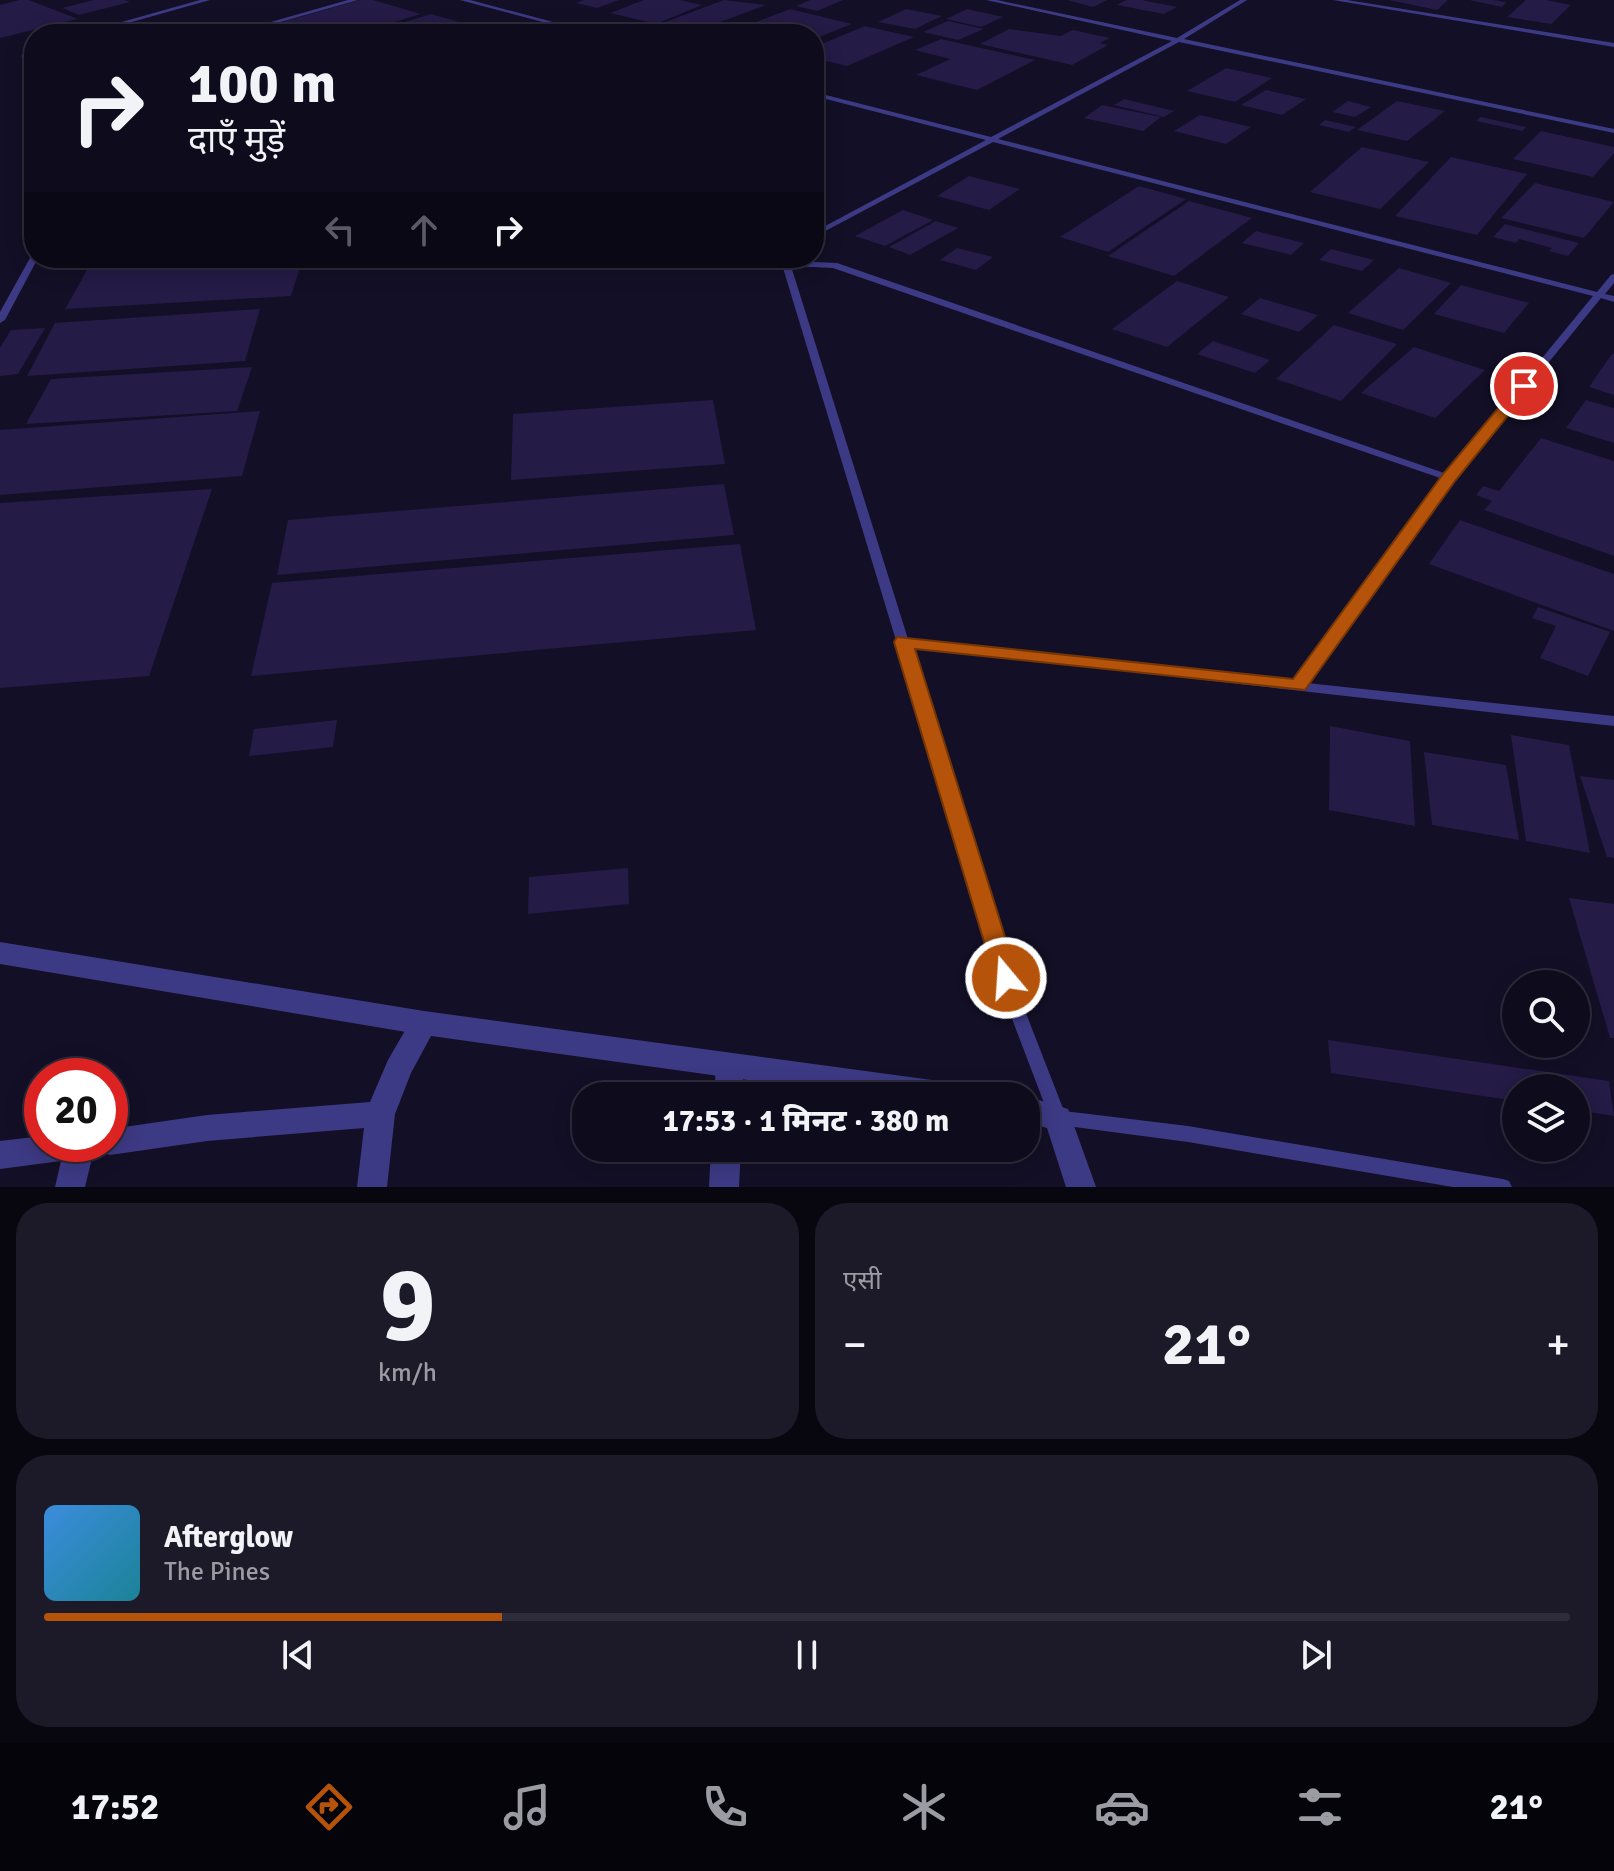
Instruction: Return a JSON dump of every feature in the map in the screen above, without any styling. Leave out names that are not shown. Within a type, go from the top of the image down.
[{"type":"street","points":[[0,953],[424,1023],[849,1082]]},
{"type":"street","points":[[372,1187],[380,1114],[398,1069],[424,1023]]},
{"type":"street","points":[[729,1082],[730,1066]]},
{"type":"street","points":[[1040,1113],[1058,1118],[1081,1187]]},
{"type":"street","points":[[128,1139],[207,1128],[380,1114]]},
{"type":"street","points":[[0,1155],[24,1152]]},
{"type":"street","points":[[70,1187],[80,1162]]},
{"type":"street","points":[[724,1187],[725,1162]]},
{"type":"lane","points":[[119,24],[207,0]]},
{"type":"lane","points":[[267,24],[355,0]]},
{"type":"lane","points":[[463,0],[556,24]]},
{"type":"lane","points":[[989,0],[1614,131]]},
{"type":"lane","points":[[824,230],[1178,40],[1244,0]]},
{"type":"lane","points":[[1336,0],[1614,45]]},
{"type":"lane","points":[[824,96],[994,137],[1614,299]]},
{"type":"lane","points":[[824,264],[834,265],[1449,478]]},
{"type":"lane","points":[[0,320],[29,268]]},
{"type":"lane","points":[[787,268],[1005,975],[1058,1118],[1188,1134],[1503,1187]]},
{"type":"lane","points":[[1298,686],[1449,478],[1614,277]]},
{"type":"lane","points":[[903,642],[1614,721]]},
{"type":"building","points":[[29,0],[78,19],[57,24],[24,24],[24,32],[0,38],[0,5]]},
{"type":"building","points":[[94,0],[130,2],[79,15],[62,8]]},
{"type":"building","points":[[360,0],[373,0],[421,14],[388,24],[276,24]]},
{"type":"building","points":[[584,0],[619,0],[597,8],[576,3]]},
{"type":"building","points":[[644,0],[680,0],[702,5],[656,24],[610,13]]},
{"type":"building","points":[[724,0],[766,5],[715,24],[660,24]]},
{"type":"building","points":[[810,0],[843,0],[817,11],[796,6]]},
{"type":"building","points":[[1067,0],[1107,0],[1093,7]]},
{"type":"building","points":[[1126,0],[1177,7],[1164,14],[1117,5]]},
{"type":"building","points":[[1389,0],[1448,0],[1437,10]]},
{"type":"building","points":[[1469,0],[1493,0],[1506,2],[1502,7]]},
{"type":"building","points":[[1526,0],[1571,5],[1551,24],[1507,17]]},
{"type":"building","points":[[790,9],[852,24],[824,35],[824,24],[751,24]]},
{"type":"building","points":[[906,9],[942,16],[915,29],[878,22]]},
{"type":"building","points":[[967,9],[1003,17],[981,27],[946,19]]},
{"type":"building","points":[[431,14],[459,22],[453,24],[398,24]]},
{"type":"building","points":[[948,21],[984,29],[958,40],[923,32]]},
{"type":"building","points":[[865,26],[914,37],[847,66],[824,60],[824,43]]},
{"type":"building","points":[[1009,29],[1061,36],[1073,30],[1110,38],[1100,43],[1108,45],[1072,65],[980,44]]},
{"type":"building","points":[[941,39],[1035,60],[977,90],[916,75],[950,59],[915,50]]},
{"type":"building","points":[[1226,68],[1272,78],[1235,102],[1187,91]]},
{"type":"building","points":[[1266,90],[1306,99],[1282,115],[1241,105]]},
{"type":"building","points":[[1124,99],[1174,111],[1164,117],[1114,105]]},
{"type":"building","points":[[1348,101],[1371,107],[1355,117],[1332,112]]},
{"type":"building","points":[[1397,101],[1445,111],[1407,141],[1357,130]]},
{"type":"building","points":[[1102,105],[1161,117],[1143,131],[1084,118]]},
{"type":"building","points":[[1200,115],[1251,127],[1226,144],[1174,131]]},
{"type":"building","points":[[1481,117],[1526,127],[1522,131],[1476,121]]},
{"type":"building","points":[[1325,120],[1356,127],[1349,132],[1319,125]]},
{"type":"building","points":[[1541,131],[1614,147],[1614,153],[1593,177],[1513,159]]},
{"type":"building","points":[[1362,147],[1429,162],[1380,209],[1310,192]]},
{"type":"building","points":[[1451,157],[1527,174],[1477,235],[1395,216]]},
{"type":"building","points":[[969,176],[1020,189],[989,210],[937,196]]},
{"type":"building","points":[[1535,183],[1614,202],[1584,238],[1501,218]]},
{"type":"building","points":[[1139,186],[1186,199],[1108,252],[1060,237]]},
{"type":"building","points":[[1189,201],[1252,218],[1174,276],[1108,256]]},
{"type":"building","points":[[903,210],[933,220],[885,246],[855,236]]},
{"type":"building","points":[[936,221],[958,228],[910,255],[889,247]]},
{"type":"building","points":[[1505,224],[1579,243],[1568,256],[1519,239],[1516,243],[1493,237]]},
{"type":"building","points":[[1256,231],[1304,243],[1291,255],[1242,243]]},
{"type":"building","points":[[957,248],[993,257],[976,270],[940,260]]},
{"type":"building","points":[[1331,249],[1374,260],[1362,271],[1319,260]]},
{"type":"building","points":[[88,268],[300,268],[291,296],[65,309]]},
{"type":"building","points":[[1399,268],[1451,283],[1403,330],[1348,313]]},
{"type":"building","points":[[1177,281],[1229,297],[1167,347],[1112,329]]},
{"type":"building","points":[[1461,285],[1529,303],[1504,333],[1434,314]]},
{"type":"building","points":[[1260,298],[1318,315],[1299,332],[1241,314]]},
{"type":"building","points":[[260,309],[245,361],[27,376],[55,323]]},
{"type":"building","points":[[1334,325],[1397,344],[1341,401],[1276,379]]},
{"type":"building","points":[[45,328],[18,374],[0,376],[0,348],[11,330]]},
{"type":"building","points":[[1213,341],[1270,360],[1255,373],[1197,354]]},
{"type":"building","points":[[1414,347],[1485,370],[1435,418],[1361,393]]},
{"type":"building","points":[[1614,354],[1614,395],[1589,387]]},
{"type":"building","points":[[252,367],[237,411],[26,424],[51,379]]},
{"type":"building","points":[[713,400],[725,464],[511,480],[513,414]]},
{"type":"building","points":[[1586,400],[1614,408],[1614,443],[1566,428]]},
{"type":"building","points":[[260,411],[242,476],[0,495],[0,430]]},
{"type":"building","points":[[1541,438],[1614,461],[1614,556],[1484,510],[1492,501],[1476,495],[1483,486],[1499,491]]},
{"type":"building","points":[[724,484],[734,535],[277,575],[288,520]]},
{"type":"building","points":[[212,489],[149,676],[0,688],[0,503]]},
{"type":"building","points":[[1460,520],[1614,574],[1614,631],[1429,564]]},
{"type":"building","points":[[740,544],[756,630],[251,676],[272,583]]},
{"type":"building","points":[[1538,607],[1610,632],[1588,676],[1540,658],[1556,626],[1532,618]]},
{"type":"building","points":[[337,720],[333,747],[249,756],[254,729]]},
{"type":"building","points":[[1330,726],[1410,741],[1415,826],[1329,810]]},
{"type":"building","points":[[1511,735],[1569,745],[1590,853],[1526,841]]},
{"type":"building","points":[[1424,752],[1506,765],[1519,840],[1432,825]]},
{"type":"building","points":[[1580,776],[1614,780],[1614,858],[1607,857]]},
{"type":"building","points":[[628,868],[629,904],[528,914],[529,877]]},
{"type":"building","points":[[1569,898],[1614,904],[1614,1038],[1610,1038]]},
{"type":"building","points":[[1328,1040],[1561,1074],[1502,1074],[1502,1099],[1331,1073]]},
{"type":"building","points":[[1590,1078],[1609,1081],[1614,1116],[1590,1112]]},
{"type":"route","points":[[1006,978],[903,642],[1298,686],[1449,478],[1524,386]]}]
